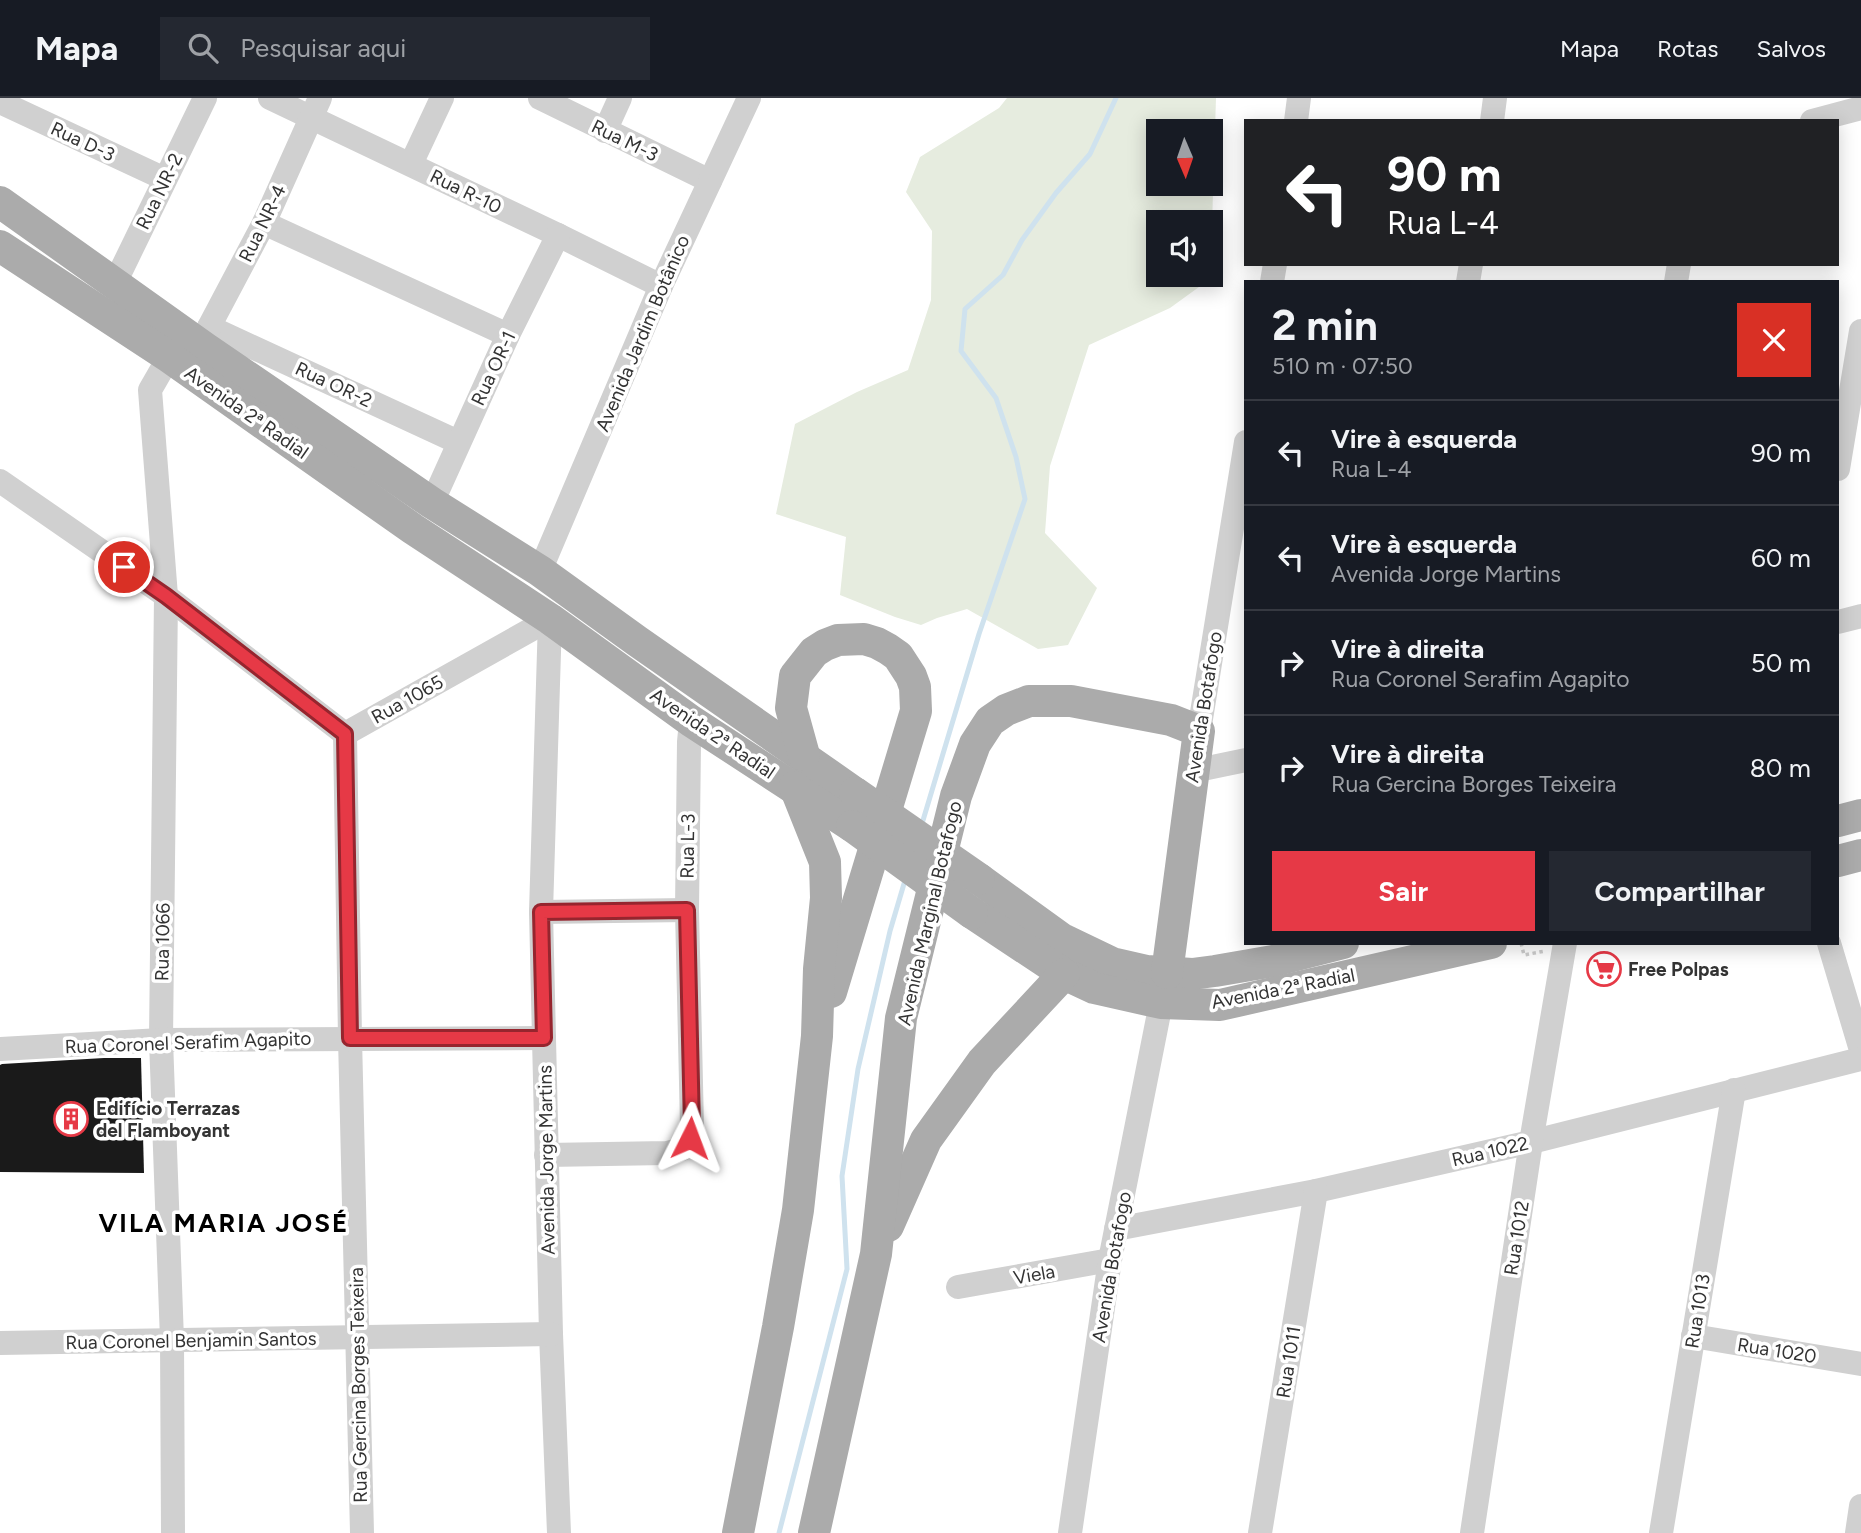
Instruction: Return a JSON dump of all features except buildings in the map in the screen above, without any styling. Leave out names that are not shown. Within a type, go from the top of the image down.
[{"type":"main road","name":"Avenida 2ª Radial","points":[[0,202],[114,285],[169,321],[207,338],[432,503],[540,571],[1062,939],[1112,963],[1147,971],[1164,988]]},
{"type":"main road","name":"Avenida 2ª Radial","points":[[0,246],[169,357],[413,529],[550,619],[691,721],[852,826],[972,913],[1064,974],[1094,988],[1164,988],[1220,1005],[1482,945]]},
{"type":"main road","points":[[550,619],[566,610],[618,645],[637,641]]},
{"type":"main road","points":[[804,755],[792,708],[795,676],[814,652],[838,640],[864,639],[877,643],[898,656],[915,687],[916,711],[817,1037]]},
{"type":"main road","name":"Avenida Marginal Botafogo","points":[[814,1533],[876,1254],[901,1018],[956,796],[975,744],[990,721],[1006,709],[1029,701],[1071,701],[1171,720],[1199,731]]},
{"type":"main road","name":"Avenida Botafogo","points":[[1164,988],[1199,731]]},
{"type":"main road","points":[[738,1533],[798,1210],[817,1037],[819,969],[826,898],[825,862],[794,787]]},
{"type":"main road","points":[[1839,821],[1861,815]]},
{"type":"main road","points":[[1839,861],[1861,855]]},
{"type":"main road","name":"Avenida 2ª Radial","points":[[1164,988],[1192,974],[1273,961],[1335,945]]},
{"type":"main road","points":[[876,1254],[926,1140],[982,1062],[1064,974]]},
{"type":"street","name":"Rua NR-2","points":[[114,285],[205,98]]},
{"type":"street","name":"Rua R-10","points":[[270,98],[316,108],[411,164],[661,286]]},
{"type":"street","points":[[411,164],[443,98]]},
{"type":"street","name":"Rua M-3","points":[[540,98],[710,181]]},
{"type":"street","points":[[605,131],[620,98]]},
{"type":"street","name":"Avenida Jardim Botânico","points":[[540,571],[661,286],[749,98]]},
{"type":"street","points":[[1296,119],[1299,98]]},
{"type":"street","points":[[1492,119],[1495,98]]},
{"type":"street","name":"Rua D-3","points":[[0,102],[165,179]]},
{"type":"street","name":"Rua NR-4","points":[[207,338],[264,223],[316,108]]},
{"type":"street","points":[[1820,119],[1861,108]]},
{"type":"street","points":[[264,223],[508,335]]},
{"type":"street","name":"Rua OR-1","points":[[432,503],[508,335],[558,235]]},
{"type":"street","points":[[1839,463],[1861,331]]},
{"type":"street","name":"Rua OR-2","points":[[207,338],[458,442]]},
{"type":"street","name":"Rua 1066","points":[[169,357],[150,390],[166,596],[160,1040],[172,1340],[173,1533]]},
{"type":"street","name":"Avenida Botafogo","points":[[1199,731],[1244,454]]},
{"type":"street","points":[[0,481],[166,596],[345,734]]},
{"type":"street","points":[[1839,622],[1861,616]]},
{"type":"street","name":"Rua 1065","points":[[345,734],[550,619]]},
{"type":"street","name":"Avenida Jorge Martins","points":[[550,619],[541,912],[551,1334],[559,1533]]},
{"type":"street","name":"Rua L-3","points":[[546,1155],[667,1153],[682,1149],[690,1138],[692,1126],[687,910],[691,721]]},
{"type":"street","name":"Rua Gercina Borges Teixeira","points":[[345,734],[362,1533]]},
{"type":"street","points":[[1193,771],[1244,760]]},
{"type":"street","points":[[541,912],[687,910]]},
{"type":"street","name":"Rua 1012","points":[[1472,1533],[1531,1142],[1565,945]]},
{"type":"street","points":[[1830,945],[1861,1050]]},
{"type":"street","name":"Avenida Botafogo","points":[[1070,1533],[1110,1260],[1164,988]]},
{"type":"street","name":"Rua Coronel Serafim Agapito","points":[[0,1049],[160,1040],[544,1038]]},
{"type":"street","name":"Rua 1022","points":[[1116,1229],[1316,1191],[1531,1142],[1861,1059]]},
{"type":"street","name":"Rua 1013","points":[[1661,1533],[1734,1090]]},
{"type":"street","name":"Rua 1011","points":[[1261,1533],[1316,1191]]},
{"type":"street","name":"Viela","points":[[958,1287],[1110,1260]]},
{"type":"street","name":"Rua Coronel Benjamin Santos","points":[[0,1343],[551,1334]]},
{"type":"street","name":"Rua 1020","points":[[1693,1336],[1861,1364]]},
{"type":"street","points":[[1857,1533],[1861,1506]]},
{"type":"shaded area","points":[[1007,98],[1216,98],[1215,119],[1146,119],[1146,196],[1213,196],[1212,210],[1146,210],[1146,287],[1199,287],[1170,308],[1089,345],[1050,466],[1045,533],[1097,588],[1068,645],[1038,649],[967,609],[921,625],[840,595],[846,537],[776,514],[795,424],[857,392],[908,370],[931,300],[932,231],[906,192],[920,157],[999,108]]},
{"type":"waterway","points":[[921,827],[979,634],[1025,499],[1016,457],[996,398],[961,351],[965,309],[1003,275],[1022,240],[1056,193],[1090,154],[1116,98]]},
{"type":"waterway","points":[[779,1533],[847,1269],[842,1176],[858,1069],[890,931],[906,877]]},
{"type":"place","name":"Free Polpas","points":[[1604,969]]},
{"type":"place","name":"Edifício Terrazas del Flamboyant","points":[[71,1119]]},
{"type":"district","name":"VILA MARIA JOSÉ","points":[[224,1223]]},
{"type":"route","points":[[124,567],[166,596],[345,734],[350,1038],[544,1038],[541,912],[687,910],[692,1126],[690,1138]]}]
